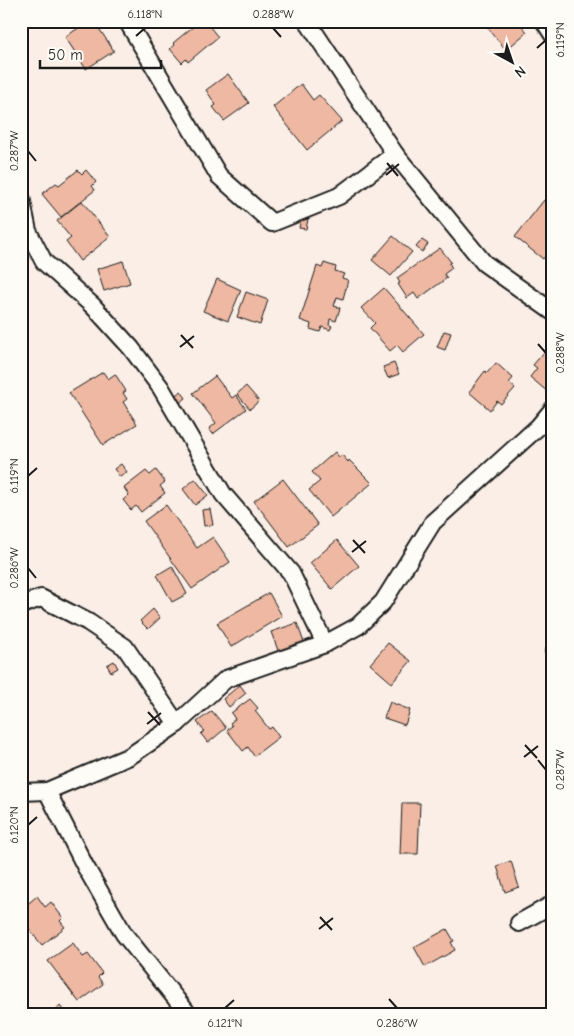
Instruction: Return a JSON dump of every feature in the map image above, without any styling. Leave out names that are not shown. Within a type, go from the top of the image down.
[{"type":"street","points":[[127,21],[219,176],[272,223],[339,196],[395,154]]},
{"type":"street","points":[[307,21],[395,154],[484,263],[553,312]]},
{"type":"street","points":[[544,21],[553,35]]},
{"type":"street","points":[[21,197],[28,231],[44,262],[93,306],[136,354],[161,388],[223,494],[291,573],[324,644]]},
{"type":"street","points":[[21,792],[47,791],[130,756],[177,724],[226,679],[324,644],[358,626],[384,602],[433,522],[538,427],[553,409]]},
{"type":"street","points":[[21,606],[41,598],[88,622],[125,647],[177,724]]},
{"type":"street","points":[[47,791],[85,866],[124,934],[189,1015]]},
{"type":"street","points":[[519,923],[553,904]]},
{"type":"building","points":[[89,21],[94,21],[114,51],[86,69],[65,37]]},
{"type":"building","points":[[200,21],[205,21],[218,37],[188,62],[186,59],[182,63],[170,49],[175,45],[173,43]]},
{"type":"building","points":[[482,21],[518,21],[527,32],[506,50]]},
{"type":"building","points":[[228,74],[249,103],[224,121],[213,107],[216,105],[206,90]]},
{"type":"building","points":[[301,84],[313,100],[319,95],[342,121],[307,150],[273,107]]},
{"type":"building","points":[[78,170],[82,174],[86,170],[96,182],[92,186],[95,190],[61,217],[42,194],[56,183],[59,185]]},
{"type":"building","points":[[544,200],[553,207],[553,246],[543,259],[515,237]]},
{"type":"building","points":[[82,201],[110,237],[80,261],[66,242],[71,238],[57,221]]},
{"type":"building","points":[[301,218],[308,219],[306,229],[299,228]]},
{"type":"building","points":[[393,236],[412,252],[391,276],[372,260]]},
{"type":"building","points":[[422,240],[428,244],[422,252],[416,247]]},
{"type":"building","points":[[440,248],[451,262],[449,263],[452,268],[444,274],[447,278],[418,299],[414,293],[407,298],[398,284],[400,283],[397,278]]},
{"type":"building","points":[[123,261],[130,283],[104,291],[97,269]]},
{"type":"building","points":[[324,263],[336,267],[335,271],[344,274],[342,278],[348,280],[343,299],[337,297],[334,306],[340,308],[336,321],[330,319],[329,325],[332,326],[330,330],[322,327],[320,332],[310,329],[311,324],[300,320],[317,266],[322,268]]},
{"type":"building","points":[[217,279],[241,290],[228,321],[203,311]]},
{"type":"building","points":[[384,288],[424,334],[403,352],[397,345],[390,351],[370,328],[375,323],[361,308]]},
{"type":"building","points":[[246,292],[268,300],[260,325],[237,317]]},
{"type":"building","points":[[444,331],[451,333],[445,350],[437,347]]},
{"type":"building","points":[[553,348],[553,390],[549,393],[530,377],[537,368],[533,365],[546,350],[549,352]]},
{"type":"building","points":[[394,363],[399,374],[388,378],[383,367]]},
{"type":"building","points":[[496,363],[513,378],[509,383],[515,388],[501,404],[497,401],[490,410],[469,392],[485,371],[487,373]]},
{"type":"building","points":[[103,372],[108,379],[115,374],[126,391],[123,393],[127,399],[123,402],[137,424],[103,445],[69,393]]},
{"type":"building","points":[[215,376],[232,398],[236,395],[246,409],[213,434],[209,429],[216,423],[193,393]]},
{"type":"building","points":[[246,386],[259,401],[250,409],[237,394]]},
{"type":"building","points":[[181,391],[186,398],[178,404],[173,397]]},
{"type":"building","points":[[335,452],[339,457],[342,455],[348,462],[349,460],[372,483],[331,517],[309,490],[320,481],[312,472]]},
{"type":"building","points":[[121,464],[127,472],[120,477],[114,469]]},
{"type":"building","points":[[156,470],[165,482],[160,486],[165,493],[141,512],[136,506],[131,510],[123,500],[129,495],[124,488],[146,471],[150,475]]},
{"type":"building","points":[[195,479],[208,495],[195,505],[183,489]]},
{"type":"building","points":[[283,479],[318,525],[289,547],[254,501]]},
{"type":"building","points":[[166,505],[197,548],[213,537],[230,562],[192,589],[144,521]]},
{"type":"building","points":[[210,509],[213,525],[204,526],[202,510]]},
{"type":"building","points":[[337,540],[359,566],[332,589],[310,563]]},
{"type":"building","points":[[172,566],[187,594],[172,602],[157,575]]},
{"type":"building","points":[[269,593],[282,616],[231,647],[217,623]]},
{"type":"building","points":[[153,609],[160,618],[148,629],[140,621]]},
{"type":"building","points":[[297,623],[306,648],[281,658],[271,632]]},
{"type":"building","points":[[553,636],[553,657],[544,652]]},
{"type":"building","points":[[388,643],[411,661],[392,683],[370,664]]},
{"type":"building","points":[[114,661],[118,668],[111,672],[107,665]]},
{"type":"building","points":[[240,685],[246,693],[229,707],[223,699]]},
{"type":"building","points":[[250,699],[258,708],[255,711],[269,729],[272,727],[279,737],[254,756],[248,747],[243,751],[227,730],[232,726],[230,723],[235,719],[231,713]]},
{"type":"building","points":[[390,702],[410,710],[405,725],[384,718]]},
{"type":"building","points":[[212,711],[226,728],[208,743],[201,734],[204,731],[197,722]]},
{"type":"building","points":[[402,803],[420,803],[418,854],[400,854]]},
{"type":"building","points":[[511,861],[519,887],[505,892],[497,866]]},
{"type":"building","points":[[37,896],[45,907],[51,902],[63,918],[60,921],[65,927],[42,945],[21,920],[27,914],[23,908]]},
{"type":"building","points":[[447,929],[454,941],[451,942],[455,950],[425,967],[414,947]]},
{"type":"building","points":[[73,943],[83,957],[88,954],[102,973],[98,977],[103,984],[79,1002],[48,961]]},
{"type":"building","points":[[60,1006],[67,1015],[49,1015]]}]
